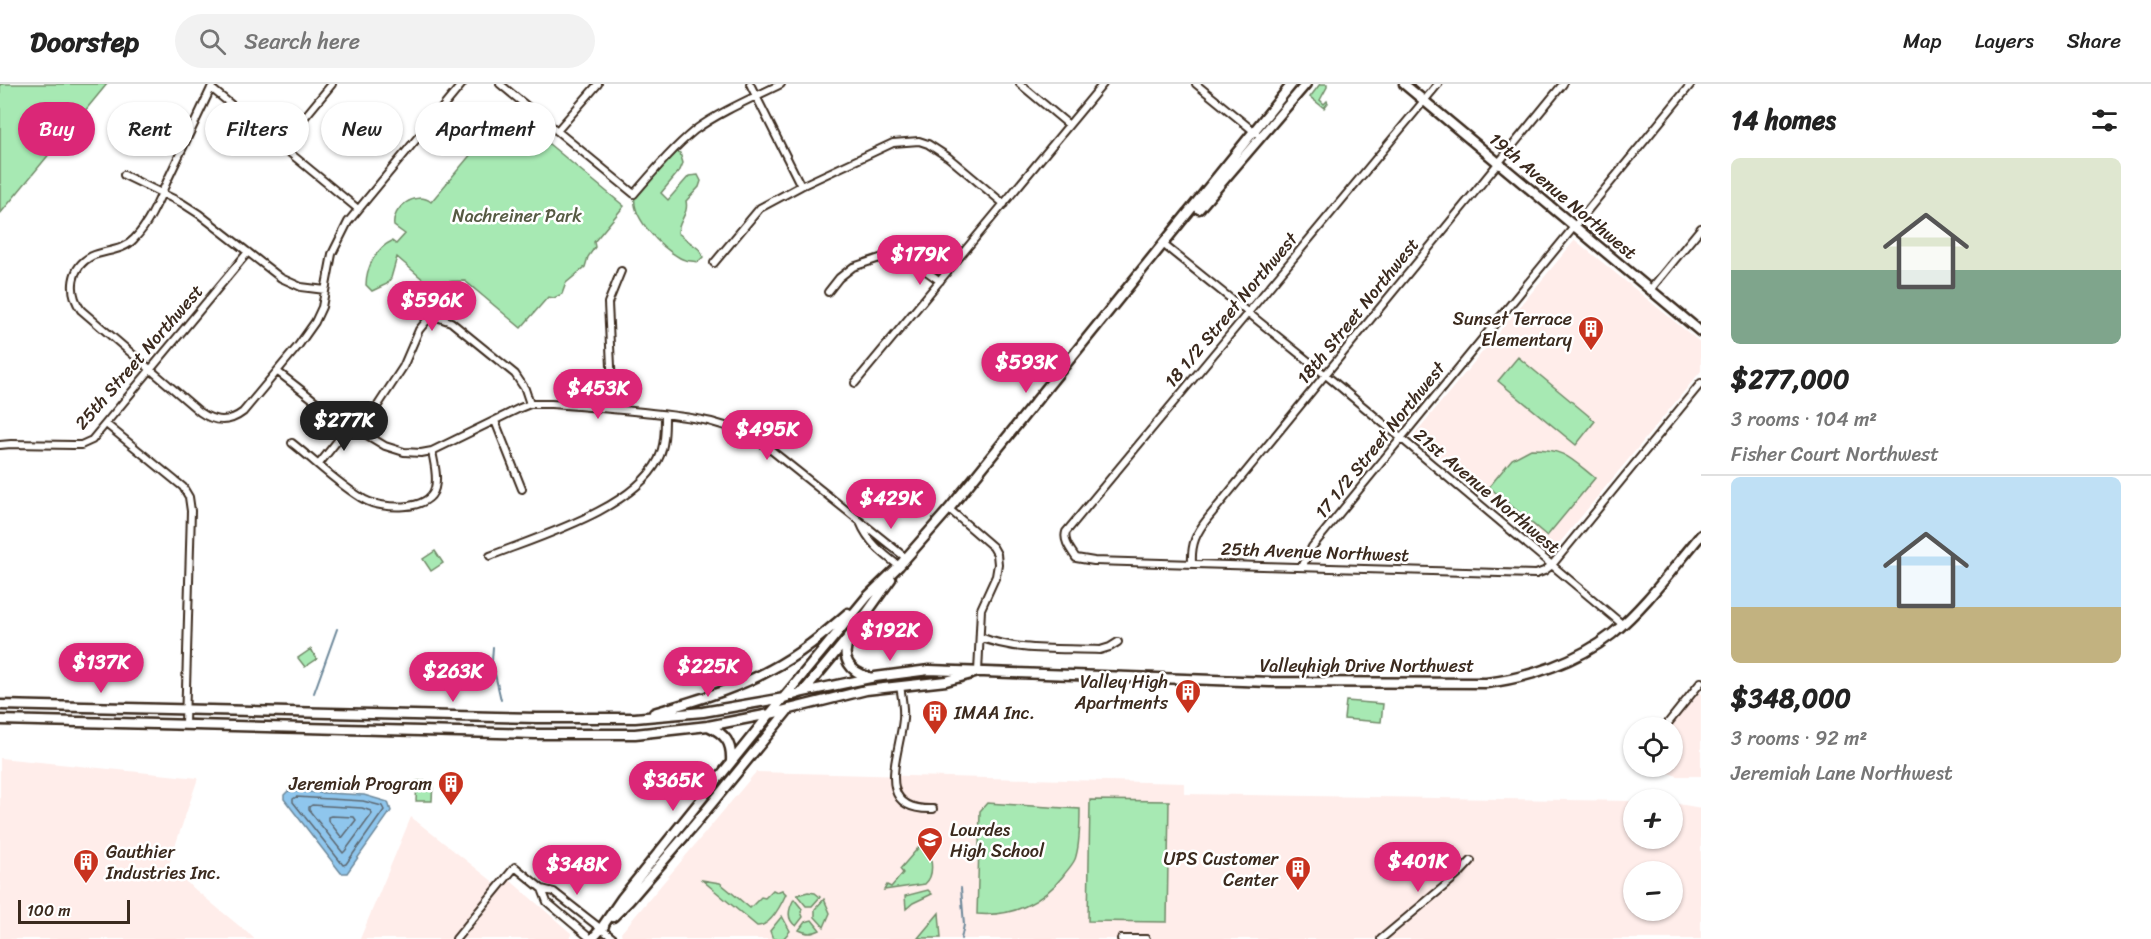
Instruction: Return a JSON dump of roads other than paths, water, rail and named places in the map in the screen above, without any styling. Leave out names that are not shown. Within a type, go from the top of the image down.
[{"type":"main road","points":[[1258,134],[1292,84]]},
{"type":"main road","points":[[592,939],[629,902],[856,628],[906,558],[1164,245],[1258,134],[1306,84]]},
{"type":"main road","name":"19th Avenue Northwest","points":[[1404,84],[1701,332]]},
{"type":"main road","name":"Valleyhigh Drive Northwest","points":[[0,705],[537,718],[635,718],[703,712],[784,698],[875,677],[929,670],[955,669],[978,672],[1270,682],[1486,683],[1521,677],[1588,650],[1622,624],[1653,592],[1701,535]]},
{"type":"main road","points":[[635,718],[708,697],[772,670],[818,639],[899,567]]},
{"type":"main road","points":[[600,930],[622,898],[731,761],[867,597]]},
{"type":"main road","points":[[856,628],[845,648],[847,662],[857,673],[875,677]]},
{"type":"main road","name":"Valleyhigh Drive Northwest","points":[[0,720],[602,734],[656,733],[770,714],[866,690],[946,681],[978,672]]},
{"type":"main road","points":[[708,726],[726,737],[731,745],[731,761]]},
{"type":"street","points":[[309,112],[332,84]]},
{"type":"street","points":[[230,102],[212,86],[141,231],[126,246],[93,256],[85,261],[72,282],[71,291],[81,310],[205,415],[224,420],[234,418],[243,412],[278,372],[315,322],[322,307],[336,244],[358,208],[462,84]]},
{"type":"street","points":[[500,84],[634,194],[664,159],[691,134],[714,118],[781,84]]},
{"type":"street","points":[[557,131],[598,84]]},
{"type":"street","points":[[750,84],[801,186]]},
{"type":"street","points":[[1020,84],[1069,125]]},
{"type":"street","points":[[855,383],[1103,84]]},
{"type":"street","points":[[1196,84],[1258,134]]},
{"type":"street","name":"18 1/2 Street Northwest","points":[[1076,558],[1066,541],[1066,532],[1438,84]]},
{"type":"street","name":"18th Street Northwest","points":[[1192,563],[1191,546],[1200,529],[1563,84]]},
{"type":"street","name":"17 1/2 Street Northwest","points":[[1302,567],[1312,547],[1690,84]]},
{"type":"street","points":[[714,263],[760,208],[801,186],[894,143],[919,141],[928,144],[948,157],[1004,204]]},
{"type":"street","points":[[293,156],[358,208]]},
{"type":"street","points":[[124,175],[162,192],[200,214],[285,281],[325,290]]},
{"type":"street","points":[[1650,290],[1701,228]]},
{"type":"street","name":"21st Avenue Northwest","points":[[1164,245],[1325,375],[1622,624]]},
{"type":"street","name":"25th Street Northwest","points":[[0,445],[81,445],[92,440],[248,252]]},
{"type":"street","points":[[828,292],[848,270],[862,262],[886,256],[908,258],[940,280]]},
{"type":"street","points":[[613,409],[608,303],[621,271]]},
{"type":"street","points":[[361,430],[404,367],[419,330],[428,319],[434,316],[451,322],[514,374],[525,389],[530,404]]},
{"type":"street","points":[[278,372],[323,407],[394,450],[421,453],[432,451],[530,404],[613,409],[711,421],[754,437],[906,558]]},
{"type":"street","points":[[1552,565],[1701,383]]},
{"type":"street","points":[[490,556],[582,519],[636,488],[658,459],[664,437],[666,415]]},
{"type":"street","points":[[495,421],[522,489]]},
{"type":"street","points":[[106,424],[179,483],[189,497],[191,511],[185,724]]},
{"type":"street","points":[[319,465],[350,425]]},
{"type":"street","points":[[292,443],[366,501],[383,506],[413,505],[427,500],[435,489],[436,475],[432,451]]},
{"type":"street","points":[[949,508],[984,538],[998,554],[996,576],[981,609],[978,672]]},
{"type":"street","points":[[860,521],[865,534],[874,546],[899,567]]},
{"type":"street","name":"25th Avenue Northwest","points":[[1076,558],[1094,561],[1525,574],[1544,571],[1552,565]]},
{"type":"street","points":[[980,637],[997,644],[1015,647],[1100,650],[1118,642]]},
{"type":"street","points":[[1673,717],[1701,682]]},
{"type":"street","points":[[900,686],[903,719],[896,751],[895,788],[901,800],[914,809],[933,809]]},
{"type":"street","points":[[1381,939],[1459,874],[1470,861]]},
{"type":"street","points":[[456,939],[515,867],[542,889],[554,892],[614,939]]},
{"type":"street","points":[[542,889],[547,902],[592,939]]},
{"type":"street","points":[[1121,939],[1146,939]]},
{"type":"water","points":[[288,791],[364,795],[388,802],[391,811],[347,873],[341,873],[284,799]]},
{"type":"waterway","points":[[314,693],[337,629]]},
{"type":"waterway","points":[[493,647],[492,661],[501,700]]},
{"type":"waterway","points":[[961,888],[964,925],[961,939]]},
{"type":"place","name":"Sunset Terrace Elementary","points":[[1591,352]]},
{"type":"place","name":"Valley High Apartments","points":[[1188,715]]},
{"type":"place","name":"IMAA Inc.","points":[[935,736]]},
{"type":"place","name":"Jeremiah Program","points":[[451,807]]},
{"type":"place","name":"Lourdes High School","points":[[930,863]]},
{"type":"place","name":"Gauthier Industries Inc.","points":[[86,885]]},
{"type":"place","name":"UPS Customer Center","points":[[1298,892]]},
{"type":"park label","name":"Nachreiner Park","points":[[517,216]]}]
